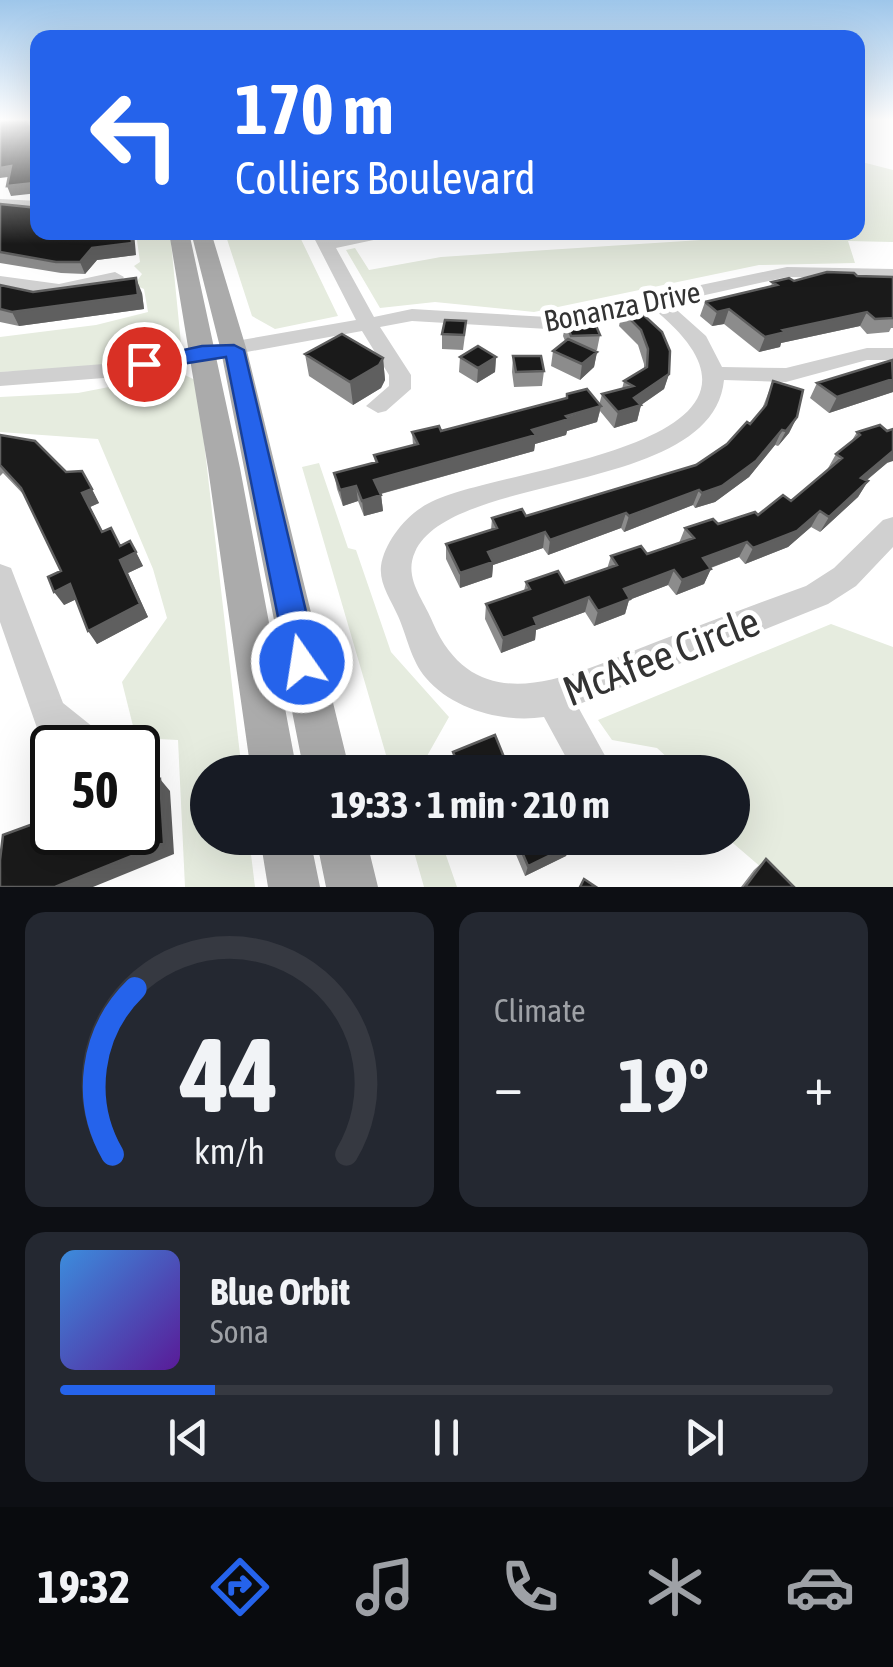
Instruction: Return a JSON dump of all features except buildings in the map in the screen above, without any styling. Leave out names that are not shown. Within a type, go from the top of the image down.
[{"type":"main road","points":[[181,240],[322,755]]},
{"type":"main road","points":[[203,240],[213,354],[272,755]]},
{"type":"main road","points":[[288,855],[294,887]]},
{"type":"main road","points":[[345,855],[352,887]]},
{"type":"street","points":[[0,204],[30,206]]},
{"type":"street","points":[[324,240],[400,376],[400,389],[378,406]]},
{"type":"street","name":"Bonanza Drive","points":[[213,354],[412,315],[548,323],[787,272],[893,274]]},
{"type":"street","points":[[0,280],[59,290],[115,277]]},
{"type":"street","points":[[655,300],[696,335],[708,354],[713,373],[786,375],[868,354],[893,354]]},
{"type":"street","points":[[522,324],[522,347]]},
{"type":"street","points":[[0,380],[104,371],[213,354]]},
{"type":"street","points":[[0,390],[69,386],[213,354]]},
{"type":"street","name":"McAfee Circle","points":[[713,373],[711,399],[699,416],[653,447],[442,508],[426,518],[402,550],[396,575],[435,664],[451,679],[484,696],[537,702],[552,698],[804,601],[845,577],[893,528]]},
{"type":"street","points":[[0,577],[50,716],[61,725]]},
{"type":"street","points":[[552,698],[585,755]]},
{"type":"shaded area","points":[[865,163],[893,170],[893,242],[848,241],[855,263],[759,265],[534,312],[435,302],[380,308],[346,250],[355,248],[369,270],[441,257],[701,240],[865,240]]},
{"type":"shaded area","points":[[137,240],[171,240],[181,343],[116,364],[0,372],[0,337],[96,325],[148,312],[144,289],[134,285],[142,274],[134,266],[140,262]]},
{"type":"shaded area","points":[[227,240],[301,240],[338,316],[275,329],[252,316]]},
{"type":"shaded area","points":[[181,373],[197,381],[240,755],[190,755],[190,855],[251,855],[255,887],[185,887],[178,740],[160,739],[160,725],[133,725],[122,682],[167,618],[153,569],[98,439],[0,432],[0,397],[78,393]]},
{"type":"shaded area","points":[[319,463],[348,548],[356,550],[391,652],[449,717],[428,755],[386,755],[302,467]]},
{"type":"shaded area","points":[[831,624],[893,647],[893,887],[784,887],[747,855],[750,855],[750,755],[665,755],[657,748],[612,740],[598,720]]},
{"type":"shaded area","points":[[415,855],[446,855],[457,887],[424,887]]},
{"type":"route","points":[[144,364],[234,350],[302,662]]}]
